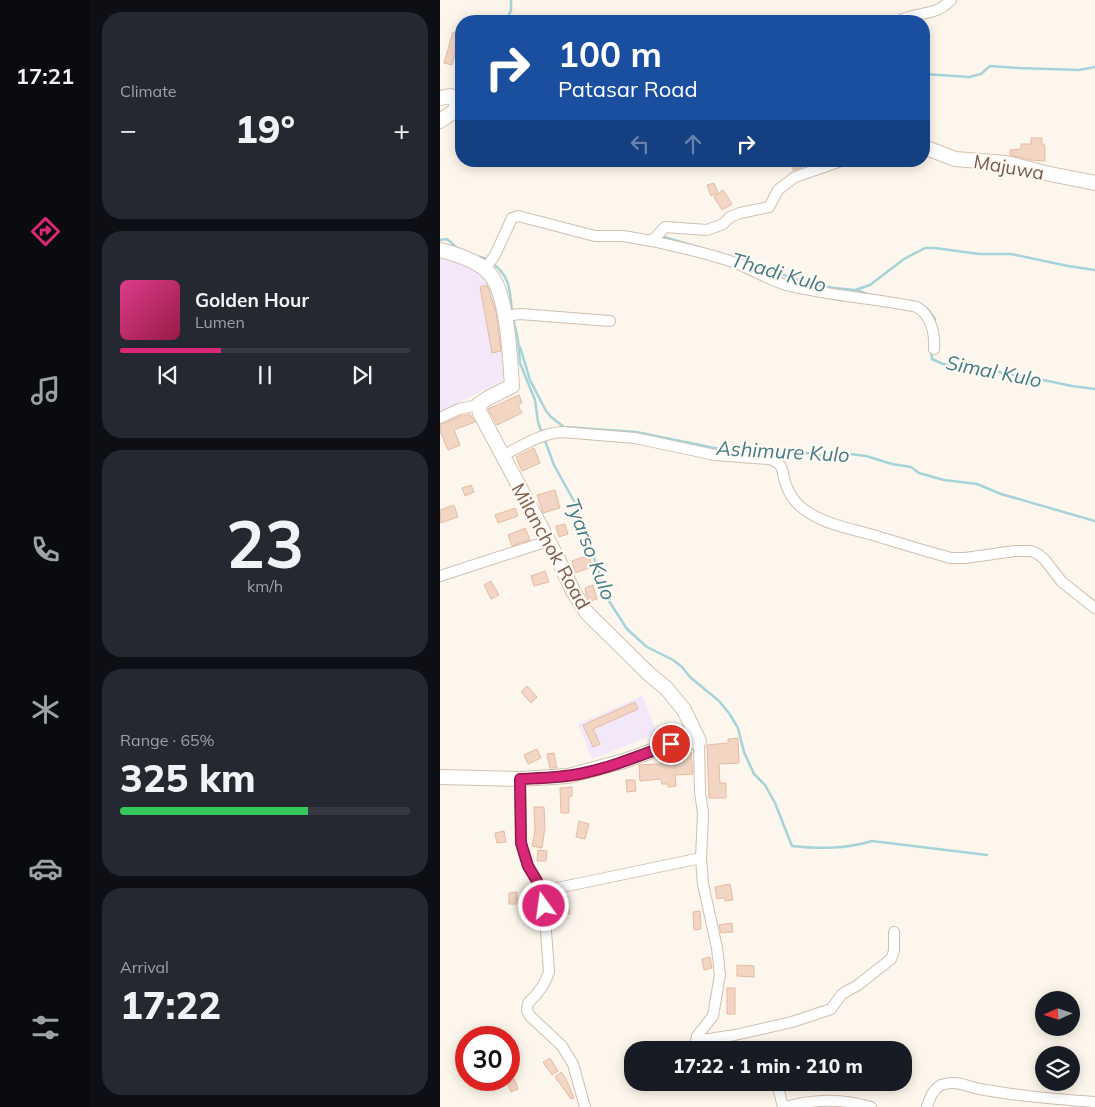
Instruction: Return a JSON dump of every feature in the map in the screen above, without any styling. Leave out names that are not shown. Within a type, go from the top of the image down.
[{"type":"street","points":[[920,15],[936,12],[951,0]]},
{"type":"street","points":[[440,98],[451,96],[455,100]]},
{"type":"street","points":[[440,120],[455,111]]},
{"type":"street","name":"Majuwa","points":[[930,149],[955,159],[1006,163],[1095,183]]},
{"type":"street","points":[[654,240],[666,228],[707,230],[723,224],[730,217],[740,213],[769,207],[778,190],[795,177],[824,167]]},
{"type":"street","points":[[486,267],[495,255],[512,218],[518,216],[595,236],[623,236],[654,240],[740,265],[770,280],[787,285],[833,296],[864,298],[917,307],[924,311],[935,333],[934,349]]},
{"type":"street","points":[[440,250],[486,267],[493,278],[498,288],[505,316],[512,386],[478,405],[459,409],[440,418]]},
{"type":"street","points":[[505,316],[520,314],[610,321]]},
{"type":"street","name":"Milanchok Road","points":[[478,405],[480,413],[548,540],[573,592],[587,613],[649,674],[667,689],[684,710],[699,741]]},
{"type":"street","points":[[502,456],[554,432],[635,438],[715,455],[777,461],[784,470],[786,485],[793,498],[801,507],[815,517],[950,558],[1031,551],[1045,560],[1062,582],[1095,608]]},
{"type":"street","points":[[440,576],[548,540]]},
{"type":"street","points":[[440,777],[520,779],[554,777],[581,773],[624,761],[671,744],[699,741],[700,792],[703,813],[703,884],[717,948],[720,975],[712,1016],[697,1036],[698,1041]]},
{"type":"street","points":[[520,779],[521,843],[528,866],[543,891],[549,972],[546,983],[528,1003],[527,1010],[530,1016],[562,1046],[574,1064],[585,1107]]},
{"type":"street","points":[[543,891],[702,858]]},
{"type":"street","points":[[715,1041],[792,1022],[831,1009],[842,994],[858,985],[891,959],[894,950],[894,932]]},
{"type":"street","points":[[927,1107],[933,1090],[942,1084],[953,1083],[990,1091],[1041,1098],[1095,1102]]},
{"type":"street","points":[[779,1091],[784,1107],[804,1102],[836,1100],[855,1102],[871,1107]]},
{"type":"shaded area","points":[[440,255],[480,269],[493,282],[508,378],[440,412]]},
{"type":"shaded area","points":[[642,696],[657,733],[592,759],[578,724]]},
{"type":"building","points":[[453,32],[455,33],[455,54],[452,65],[444,63]]},
{"type":"building","points":[[1031,138],[1042,138],[1042,145],[1045,145],[1045,161],[1030,160],[1010,155],[1010,150],[1021,149],[1021,144],[1031,144]]},
{"type":"building","points":[[714,183],[718,193],[711,196],[707,185]]},
{"type":"building","points":[[723,190],[732,204],[722,210],[714,197]]},
{"type":"building","points":[[487,285],[496,312],[501,351],[492,353],[480,287]]},
{"type":"building","points":[[519,395],[522,403],[518,405],[522,413],[497,425],[488,409]]},
{"type":"building","points":[[470,414],[475,422],[454,430],[460,445],[448,450],[440,431],[440,425]]},
{"type":"building","points":[[534,448],[540,463],[522,471],[516,457]]},
{"type":"building","points":[[471,485],[474,492],[465,496],[462,488]]},
{"type":"building","points":[[555,490],[560,508],[543,513],[537,495]]},
{"type":"building","points":[[454,505],[458,517],[440,523],[440,510]]},
{"type":"building","points":[[515,508],[518,516],[498,523],[495,515]]},
{"type":"building","points":[[565,524],[568,534],[559,537],[556,526]]},
{"type":"building","points":[[525,528],[530,540],[512,546],[508,535]]},
{"type":"building","points":[[589,555],[592,567],[575,573],[572,561]]},
{"type":"building","points":[[545,571],[549,582],[534,586],[531,576]]},
{"type":"building","points":[[491,581],[499,595],[491,599],[484,585]]},
{"type":"building","points":[[593,585],[597,599],[590,601],[585,588]]},
{"type":"building","points":[[527,686],[537,697],[531,703],[521,692]]},
{"type":"building","points":[[635,702],[638,709],[593,729],[600,744],[593,747],[583,725]]},
{"type":"building","points":[[738,738],[739,763],[719,764],[720,783],[726,783],[726,798],[709,798],[707,745],[728,743],[728,739]]},
{"type":"building","points":[[537,749],[541,758],[528,764],[524,755]]},
{"type":"building","points":[[691,752],[693,774],[675,775],[676,786],[668,787],[668,784],[662,784],[661,779],[640,781],[639,765],[675,763],[674,754]]},
{"type":"building","points":[[554,753],[557,768],[550,768],[547,754]]},
{"type":"building","points":[[626,780],[635,780],[636,791],[627,792]]},
{"type":"building","points":[[572,787],[572,796],[569,797],[569,813],[561,813],[560,788]]},
{"type":"building","points":[[534,807],[544,807],[545,827],[542,848],[532,846],[535,831]]},
{"type":"building","points":[[579,821],[589,824],[585,839],[576,837]]},
{"type":"building","points":[[504,831],[506,842],[497,843],[495,833]]},
{"type":"building","points":[[538,850],[547,851],[546,861],[537,861]]},
{"type":"building","points":[[730,884],[733,900],[717,899],[715,887]]},
{"type":"building","points":[[517,892],[517,904],[509,904],[509,893]]},
{"type":"building","points":[[567,896],[570,914],[554,916],[551,899]]},
{"type":"building","points":[[700,911],[701,929],[694,930],[693,912]]},
{"type":"building","points":[[732,923],[733,932],[721,933],[719,925]]},
{"type":"building","points":[[710,957],[712,968],[704,970],[702,959]]},
{"type":"building","points":[[737,965],[754,966],[754,977],[737,976]]},
{"type":"building","points":[[727,988],[735,988],[735,1014],[727,1014]]},
{"type":"building","points":[[550,1058],[558,1071],[552,1075],[543,1062]]},
{"type":"building","points":[[561,1072],[574,1098],[571,1099],[555,1077]]},
{"type":"waterway","points":[[509,15],[511,0]]},
{"type":"waterway","points":[[930,74],[969,77],[981,74],[990,66],[1079,70],[1095,67]]},
{"type":"waterway","name":"Thadi Kulo","points":[[664,237],[698,247]]},
{"type":"waterway","name":"Tyarso Kulo","points":[[440,240],[447,239],[460,249]]},
{"type":"waterway","name":"Thadi Kulo","points":[[746,262],[807,283],[855,290],[870,285],[904,259],[925,248],[979,254],[1011,254],[1095,270]]},
{"type":"waterway","name":"Tyarso Kulo","points":[[476,256],[488,259]]},
{"type":"waterway","name":"Tyarso Kulo","points":[[492,263],[503,273],[506,279],[510,292],[512,313]]},
{"type":"waterway","name":"Simal Kulo","points":[[856,290],[870,295]]},
{"type":"waterway","name":"Simal Kulo","points":[[910,301],[922,304],[928,309],[935,319],[934,323]]},
{"type":"waterway","name":"Tyarso Kulo","points":[[513,318],[518,340],[520,363],[535,400],[538,422],[542,433]]},
{"type":"waterway","name":"Ashimure Kulo","points":[[520,347],[530,380],[546,411],[564,427],[636,432],[734,452]]},
{"type":"waterway","name":"Simal Kulo","points":[[931,350],[932,359],[943,364],[994,370],[1006,374],[1095,389]]},
{"type":"waterway","name":"Tyarso Kulo","points":[[544,438],[554,465],[575,503],[609,601],[627,629],[647,647],[673,660],[682,667],[690,677],[719,701],[729,713],[738,728],[744,752],[754,774],[765,785],[775,803],[792,846],[832,848],[872,841],[987,855]]},
{"type":"waterway","name":"Ashimure Kulo","points":[[750,453],[808,453],[826,457],[841,453],[866,456],[892,464],[911,467],[919,473],[944,480],[977,484],[1001,494],[1095,521]]},
{"type":"route","points":[[544,906],[543,891],[528,866],[521,843],[520,779],[568,776],[581,773],[624,761],[671,744]]}]
